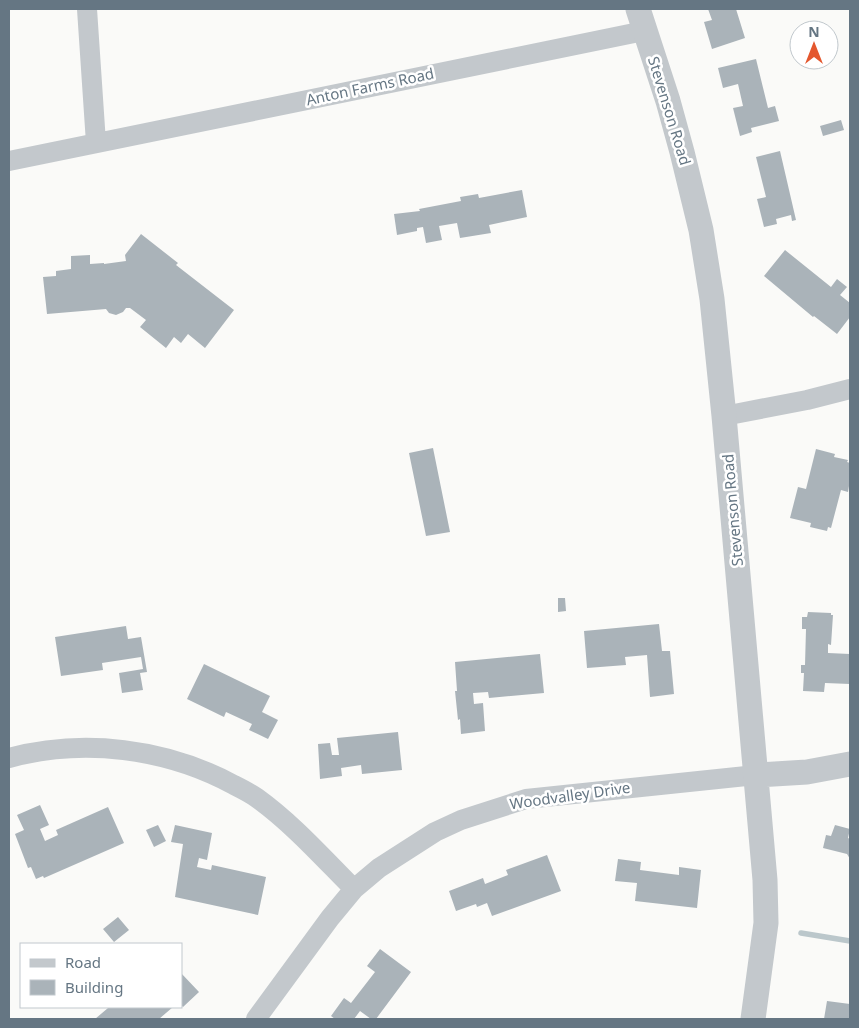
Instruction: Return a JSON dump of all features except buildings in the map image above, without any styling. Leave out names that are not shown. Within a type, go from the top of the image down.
[{"type":"street","points":[[87,9],[96,143]]},
{"type":"street","name":"Anton Farms Road","points":[[9,161],[641,20]]},
{"type":"street","name":"Stevenson Road","points":[[641,20],[668,102],[702,230],[712,299],[763,838],[766,923],[754,1019]]},
{"type":"street","points":[[724,416],[808,400],[850,389]]},
{"type":"street","points":[[9,758],[26,753],[61,749],[100,748],[140,752],[180,761],[218,776],[256,797],[291,827],[354,889]]},
{"type":"street","name":"Woodvalley Drive","points":[[256,1019],[330,918],[354,889],[378,868],[435,832],[461,820],[526,799],[560,794],[756,775],[807,772],[850,764]]},
{"type":"waterway","points":[[801,933],[850,941]]}]
